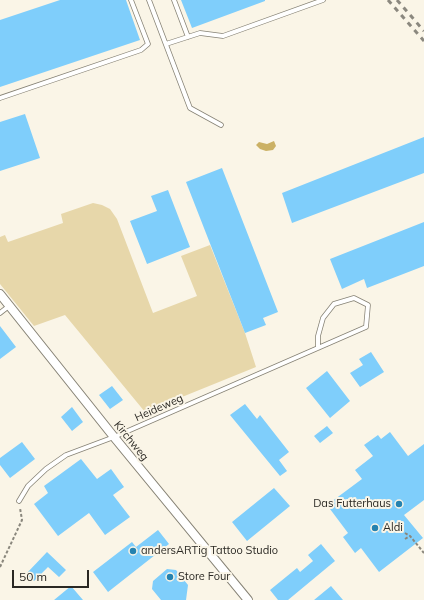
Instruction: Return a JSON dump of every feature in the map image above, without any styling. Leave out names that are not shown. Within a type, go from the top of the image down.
[{"type":"street","name":"Kirchweg","points":[[0,294],[114,437],[248,600]]},
{"type":"lane","points":[[0,98],[141,50],[148,44],[131,0]]},
{"type":"lane","points":[[149,0],[190,108],[221,125]]},
{"type":"lane","points":[[174,0],[188,37]]},
{"type":"lane","points":[[166,44],[200,33],[223,36],[323,0]]},
{"type":"lane","name":"Heideweg","points":[[19,501],[28,486],[46,469],[66,455],[114,437],[318,348],[366,327],[368,305],[354,298],[334,304],[323,318],[318,336],[318,348]]},
{"type":"lane","points":[[0,313],[9,306]]},
{"type":"path","points":[[0,567],[22,520],[19,501]]},
{"type":"path","points":[[405,533],[410,536],[424,553]]},
{"type":"path","points":[[405,540],[410,536]]},
{"type":"shaded area","points":[[274,141],[276,146],[273,150],[266,151],[260,149],[256,145],[259,142],[267,144]]},
{"type":"shaded area","points":[[93,203],[110,209],[117,219],[153,313],[197,296],[181,256],[210,245],[245,333],[256,367],[145,412],[65,315],[34,326],[0,284],[0,237],[5,235],[8,242],[63,223],[61,214]]},
{"type":"building","points":[[60,0],[126,0],[140,40],[0,87],[0,20]]},
{"type":"building","points":[[181,0],[265,0],[265,1],[192,28]]},
{"type":"building","points":[[25,114],[40,158],[0,171],[0,122]]},
{"type":"building","points":[[424,137],[424,173],[292,223],[282,193]]},
{"type":"building","points":[[222,168],[278,312],[263,318],[266,325],[245,333],[186,182]]},
{"type":"building","points":[[168,190],[190,247],[147,264],[130,221],[157,211],[151,196]]},
{"type":"building","points":[[424,222],[424,266],[367,288],[364,279],[342,289],[330,259]]},
{"type":"building","points":[[0,326],[16,347],[0,359]]},
{"type":"building","points":[[371,352],[384,372],[360,387],[350,373],[363,365],[359,359]]},
{"type":"building","points":[[327,371],[350,401],[330,418],[306,388]]},
{"type":"building","points":[[112,386],[123,400],[110,409],[99,395]]},
{"type":"building","points":[[245,404],[257,419],[260,415],[289,452],[279,460],[287,471],[280,476],[230,415]]},
{"type":"building","points":[[72,407],[83,422],[72,431],[61,417]]},
{"type":"building","points":[[327,426],[333,433],[320,443],[314,436]]},
{"type":"building","points":[[390,432],[408,456],[424,444],[424,500],[404,515],[423,538],[379,572],[361,548],[355,553],[343,537],[348,533],[327,505],[362,479],[355,470],[373,456],[364,445],[378,435],[381,439]]},
{"type":"building","points":[[22,442],[35,459],[10,478],[0,465],[0,458]]},
{"type":"building","points":[[81,459],[97,479],[111,469],[124,487],[113,495],[130,517],[105,535],[89,513],[58,536],[34,504],[48,493],[44,486]]},
{"type":"building","points":[[274,488],[290,506],[247,541],[232,522]]},
{"type":"building","points":[[158,530],[169,544],[108,592],[93,572],[132,542],[136,547]]},
{"type":"building","points":[[321,544],[335,561],[288,600],[278,600],[270,590],[297,568],[300,572],[313,561],[308,555]]},
{"type":"building","points":[[47,552],[66,570],[59,577],[48,567],[34,581],[26,574]]},
{"type":"building","points":[[167,569],[176,570],[188,585],[186,600],[161,600],[152,589],[153,581]]},
{"type":"building","points":[[71,586],[83,600],[54,600]]},
{"type":"building","points":[[331,586],[343,600],[314,600]]},
{"type":"railway","points":[[388,0],[424,41]]},
{"type":"railway","points":[[397,0],[424,31]]},
{"type":"place","name":"Das Futterhaus","points":[[399,504]]},
{"type":"place","name":"Aldi","points":[[375,528]]},
{"type":"place","name":"andersARTig Tattoo Studio","points":[[133,551]]},
{"type":"place","name":"Store Four","points":[[170,577]]}]
